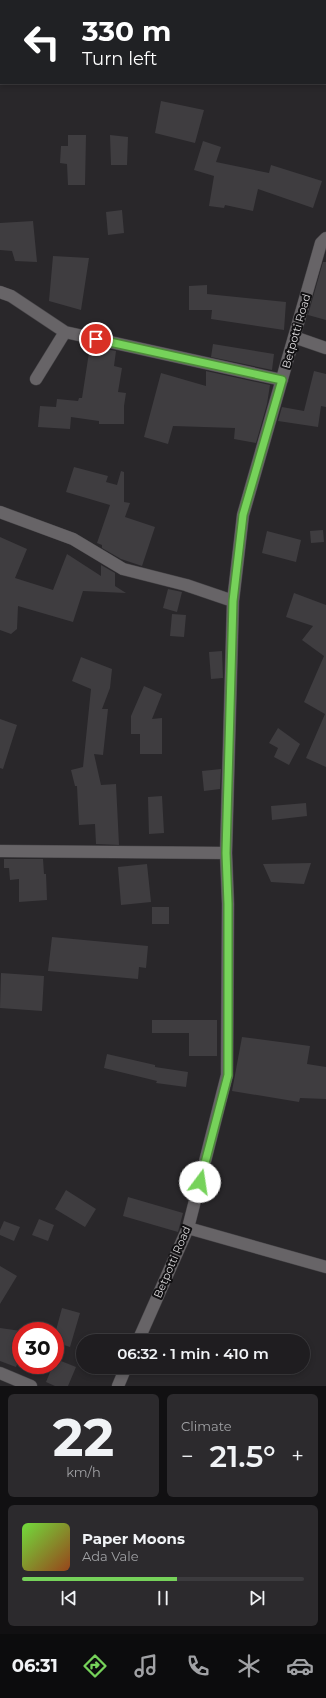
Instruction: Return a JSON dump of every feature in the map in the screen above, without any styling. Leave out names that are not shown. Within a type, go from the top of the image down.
[{"type":"street","name":"Betpotti Road","points":[[141,1334],[188,1228],[228,1075],[228,904],[226,853],[233,601],[243,515],[321,243],[326,238]]},
{"type":"street","points":[[0,292],[11,296],[65,332],[282,380]]},
{"type":"street","points":[[36,379],[65,332]]},
{"type":"street","points":[[294,337],[326,348]]},
{"type":"street","points":[[0,512],[73,539],[123,569],[186,585],[233,601]]},
{"type":"street","points":[[0,851],[226,853]]},
{"type":"street","points":[[188,1228],[326,1267]]},
{"type":"street","points":[[0,1373],[31,1386]]},
{"type":"street","points":[[118,1386],[123,1374]]},
{"type":"building","points":[[161,101],[204,110],[195,143],[155,133]]},
{"type":"building","points":[[68,135],[86,135],[85,185],[68,185],[67,164],[60,163],[61,146],[68,146]]},
{"type":"building","points":[[110,135],[128,137],[127,165],[111,165]]},
{"type":"building","points":[[203,141],[221,147],[216,162],[269,173],[271,165],[322,181],[313,208],[258,189],[253,211],[225,205],[224,208],[209,206],[214,176],[194,170]]},
{"type":"building","points":[[122,210],[124,233],[108,235],[106,212]]},
{"type":"building","points":[[33,221],[37,262],[15,261],[12,251],[0,250],[0,223]]},
{"type":"building","points":[[53,256],[89,258],[81,310],[49,301]]},
{"type":"building","points":[[323,262],[326,262],[326,320],[308,315]]},
{"type":"building","points":[[207,285],[207,294],[286,302],[284,330],[211,319],[212,310],[189,310],[189,286]]},
{"type":"building","points":[[213,344],[274,354],[272,370],[211,357]]},
{"type":"building","points":[[90,346],[116,351],[114,366],[122,368],[118,392],[126,393],[124,424],[99,424],[99,421],[71,417],[70,429],[38,427],[40,406],[56,407],[57,399],[78,401],[79,398],[82,398]]},
{"type":"building","points":[[206,371],[270,385],[267,404],[256,443],[234,439],[235,428],[173,426],[168,444],[144,437],[161,373],[206,386]]},
{"type":"building","points":[[314,371],[326,374],[326,407],[321,406],[318,427],[278,421],[282,407],[304,411]]},
{"type":"building","points":[[74,467],[108,476],[106,482],[117,485],[121,471],[124,472],[124,502],[130,503],[125,517],[155,527],[142,566],[121,559],[102,548],[102,545],[97,543],[110,505],[66,492]]},
{"type":"building","points":[[323,530],[324,542],[311,543],[310,531]]},
{"type":"building","points":[[267,531],[301,540],[296,562],[262,553]]},
{"type":"building","points":[[0,537],[27,549],[15,578],[53,590],[67,554],[101,576],[101,565],[115,573],[115,586],[126,593],[83,591],[73,622],[18,606],[17,629],[11,634],[0,630]]},
{"type":"building","points":[[168,589],[182,592],[177,612],[163,608]]},
{"type":"building","points":[[294,593],[326,605],[326,767],[306,758],[325,714],[304,702],[324,656],[302,640],[313,626],[286,617]]},
{"type":"building","points":[[172,614],[186,615],[184,637],[170,636]]},
{"type":"building","points":[[222,651],[223,678],[211,679],[209,652]]},
{"type":"building","points":[[81,657],[112,669],[110,688],[102,709],[108,709],[103,755],[94,754],[101,785],[116,784],[119,845],[96,844],[95,824],[79,825],[77,786],[75,786],[71,770],[83,767],[91,689],[72,681]]},
{"type":"building","points":[[144,686],[162,694],[152,719],[162,718],[162,754],[140,754],[140,734],[131,734],[131,716]]},
{"type":"building","points":[[0,719],[17,725],[3,769],[0,768]]},
{"type":"building","points":[[278,728],[300,744],[289,765],[274,757],[278,748],[269,743]]},
{"type":"building","points":[[221,769],[220,789],[204,791],[202,771]]},
{"type":"building","points":[[162,796],[164,833],[149,834],[148,797]]},
{"type":"building","points":[[306,803],[307,816],[272,820],[271,806]]},
{"type":"building","points":[[4,859],[43,859],[44,874],[46,874],[47,900],[19,902],[19,879],[10,880],[9,868],[4,868]]},
{"type":"building","points":[[311,863],[304,884],[271,882],[263,864]]},
{"type":"building","points":[[147,864],[151,902],[121,905],[118,867]]},
{"type":"building","points":[[152,907],[169,907],[169,924],[152,924]]},
{"type":"building","points":[[52,937],[148,946],[146,968],[139,967],[138,979],[48,971]]},
{"type":"building","points":[[1,973],[44,976],[42,1011],[0,1008]]},
{"type":"building","points":[[152,1020],[217,1020],[217,1056],[189,1056],[189,1033],[152,1033]]},
{"type":"building","points":[[242,1037],[310,1046],[307,1064],[326,1067],[326,1099],[300,1098],[299,1102],[232,1091]]},
{"type":"building","points":[[107,1054],[155,1065],[155,1067],[188,1072],[186,1087],[156,1083],[157,1081],[104,1068]]},
{"type":"building","points":[[66,1190],[96,1209],[85,1227],[55,1209]]},
{"type":"building","points":[[128,1197],[183,1213],[178,1232],[123,1216]]},
{"type":"building","points":[[39,1219],[54,1225],[48,1241],[32,1235]]},
{"type":"building","points":[[4,1221],[20,1227],[14,1241],[0,1235],[0,1230]]},
{"type":"building","points":[[0,1266],[17,1276],[0,1304]]},
{"type":"building","points":[[62,1308],[80,1313],[70,1347],[64,1345],[64,1322],[58,1322]]},
{"type":"building","points":[[0,1328],[12,1330],[12,1366],[0,1361]]},
{"type":"building","points":[[64,1362],[76,1367],[68,1386],[55,1386],[46,1382],[49,1374],[64,1374]]},
{"type":"route","points":[[96,339],[282,380],[243,515],[233,601],[226,853],[228,904],[228,1075],[200,1182]]}]
